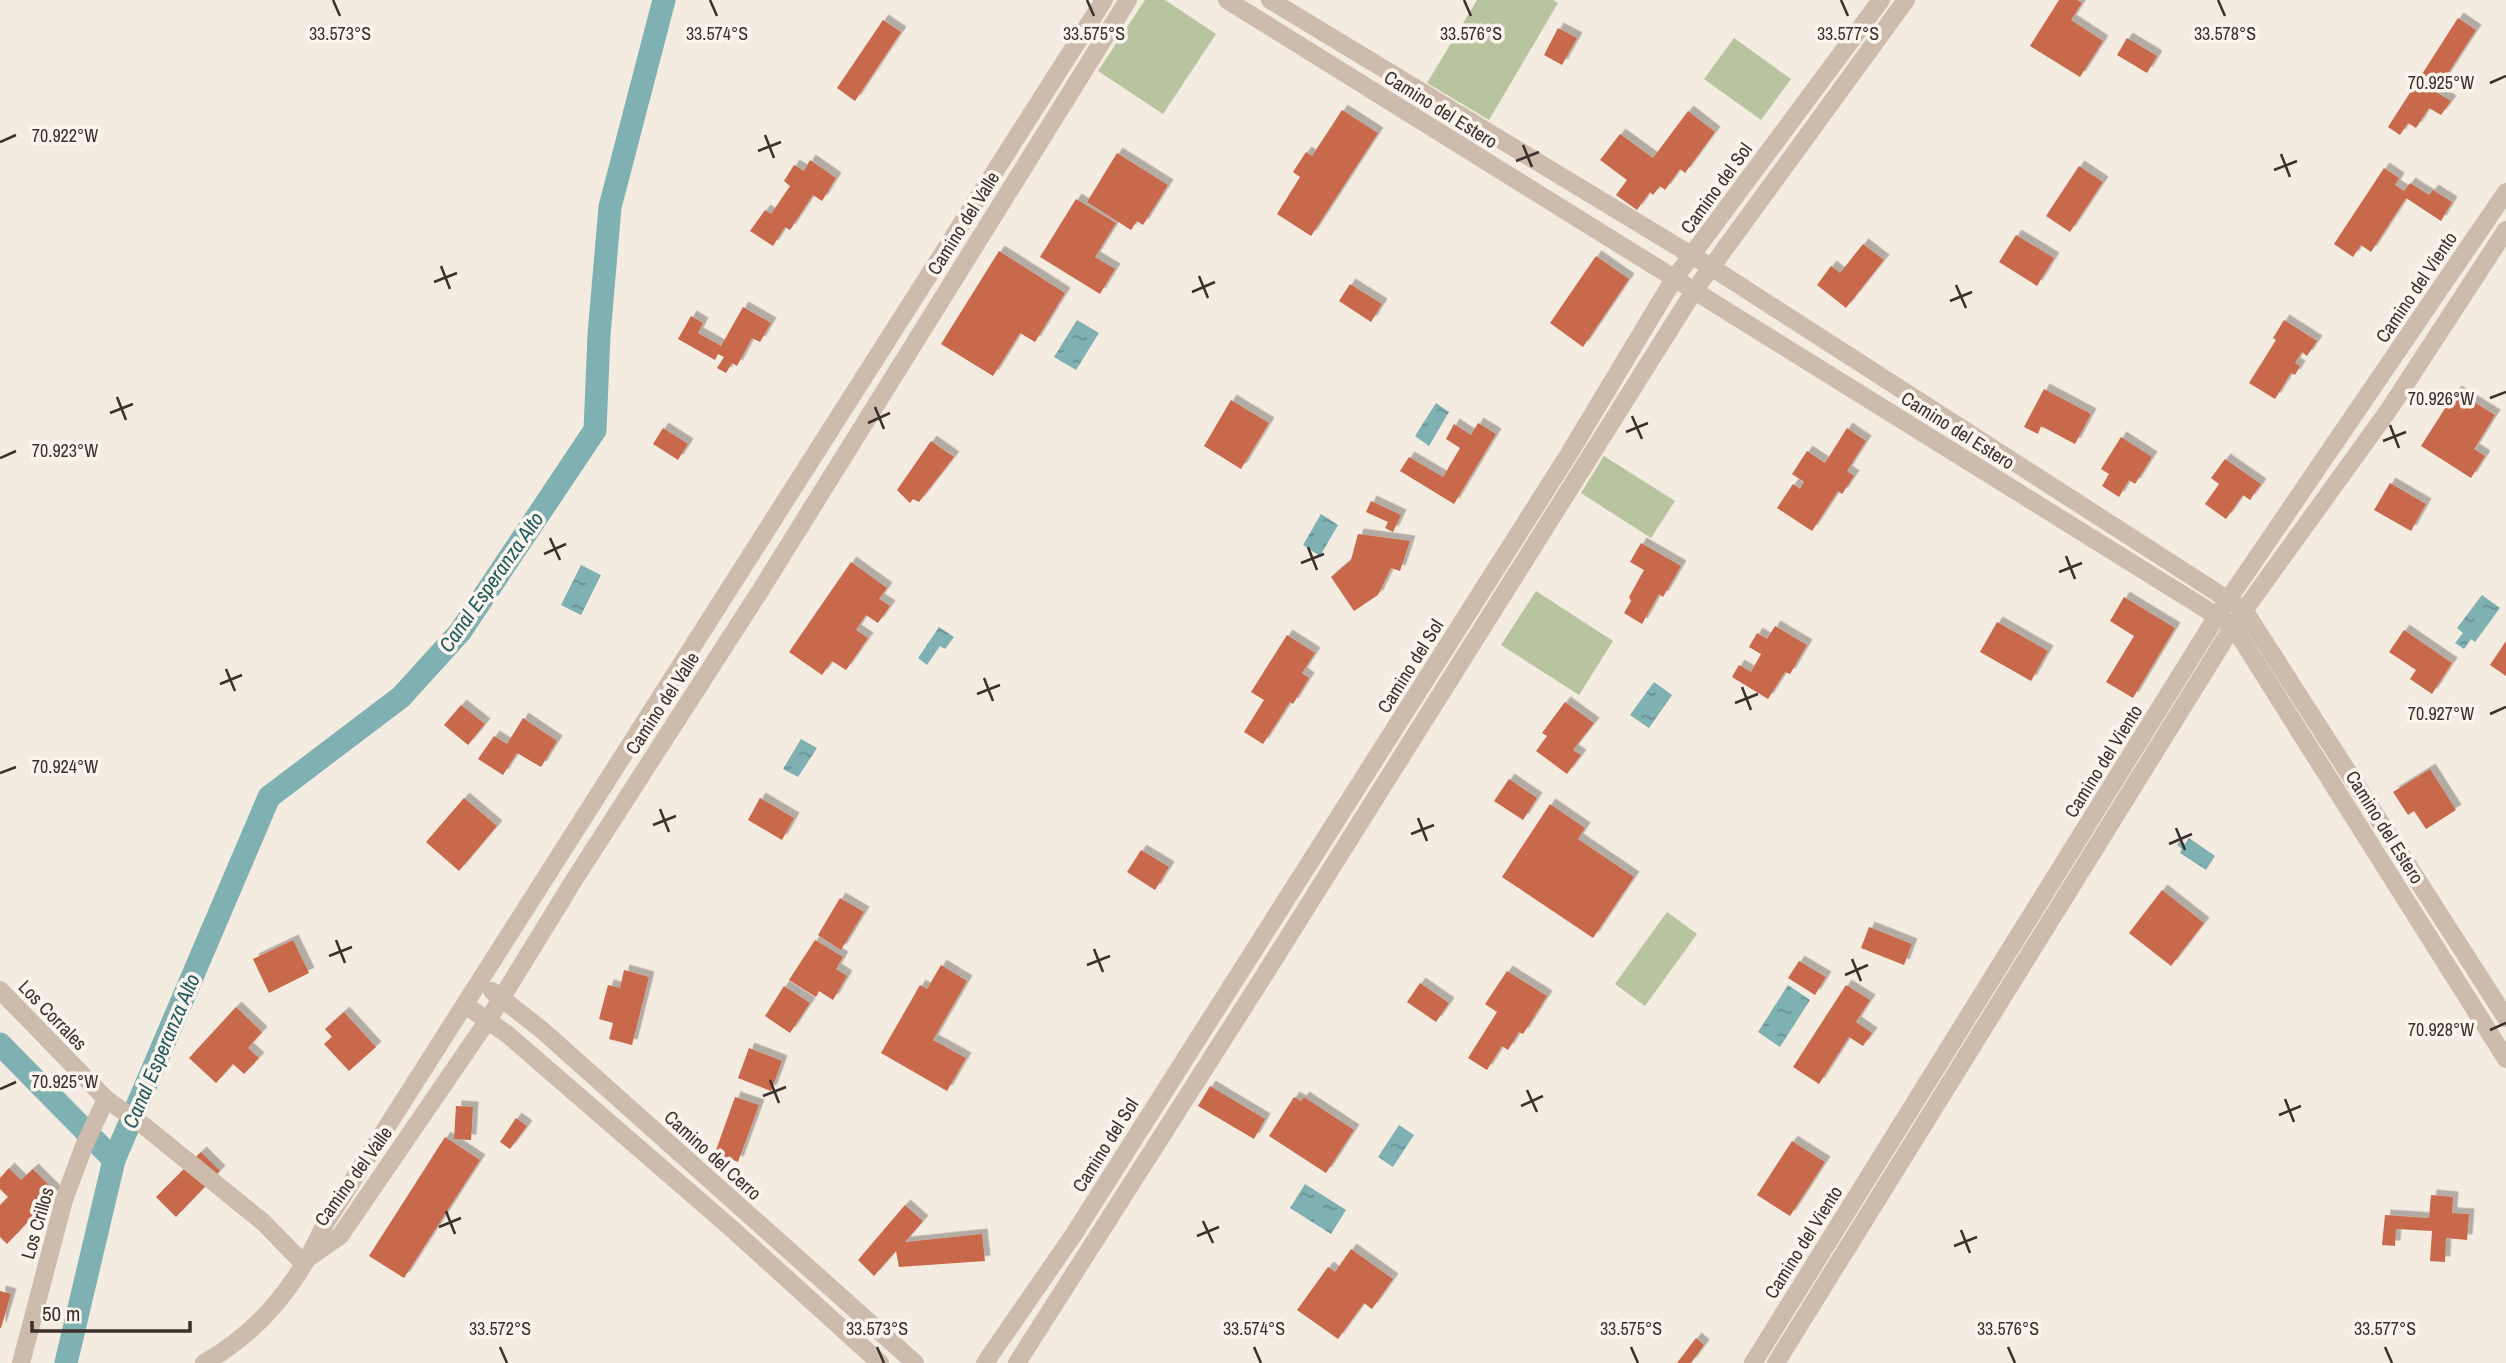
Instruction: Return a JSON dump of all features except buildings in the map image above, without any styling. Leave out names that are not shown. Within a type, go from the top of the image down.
[{"type":"street","name":"Camino del Valle","points":[[307,1260],[325,1224],[1104,0]]},
{"type":"street","name":"Camino del Valle","points":[[307,1260],[340,1236],[488,1020],[1128,0]]},
{"type":"street","name":"Camino del Estero","points":[[1227,0],[2233,626],[2506,1059]]},
{"type":"street","name":"Camino del Estero","points":[[1270,0],[1711,267],[2244,610],[2506,1018]]},
{"type":"street","name":"Camino del Sol","points":[[985,1363],[1074,1234],[1538,504],[1674,279],[1881,0]]},
{"type":"street","points":[[1017,1363],[1295,927],[1694,291],[1906,0]]},
{"type":"street","name":"Camino del Viento","points":[[1753,1363],[2217,616],[2503,204]]},
{"type":"street","name":"Camino del Viento","points":[[1776,1363],[2233,626],[2388,411],[2506,230]]},
{"type":"street","name":"Camino del Cerro","points":[[480,982],[542,1030],[915,1363]]},
{"type":"street","name":"Los Corrales","points":[[0,990],[106,1099],[143,1125],[307,1260]]},
{"type":"street","points":[[465,1004],[488,1020],[731,1228],[880,1363]]},
{"type":"street","name":"Los Crillos","points":[[21,1363],[64,1200],[84,1146],[106,1099]]},
{"type":"street","points":[[204,1363],[245,1336],[265,1318],[283,1297],[307,1260]]},
{"type":"green space","points":[[1145,0],[1165,0],[1216,34],[1163,114],[1098,71]]},
{"type":"green space","points":[[1477,0],[1553,0],[1558,3],[1489,120],[1427,83]]},
{"type":"green space","points":[[1734,38],[1791,79],[1761,120],[1704,79]]},
{"type":"green space","points":[[1604,456],[1675,501],[1651,538],[1581,493]]},
{"type":"green space","points":[[1536,591],[1613,641],[1579,695],[1501,645]]},
{"type":"green space","points":[[1667,912],[1697,934],[1645,1006],[1615,984]]},
{"type":"water","points":[[1077,320],[1099,333],[1076,370],[1054,357]]},
{"type":"water","points":[[1436,403],[1449,412],[1429,446],[1415,436]]},
{"type":"water","points":[[1321,514],[1338,525],[1320,556],[1303,545]]},
{"type":"water","points":[[581,565],[601,575],[581,615],[561,605]]},
{"type":"water","points":[[2482,595],[2500,608],[2475,642],[2471,639],[2464,649],[2455,643],[2463,633],[2457,628]]},
{"type":"water","points":[[939,627],[954,637],[945,649],[940,646],[927,665],[918,658]]},
{"type":"water","points":[[1654,682],[1672,695],[1649,728],[1630,715]]},
{"type":"water","points":[[801,739],[817,748],[798,777],[783,769]]},
{"type":"water","points":[[2189,838],[2215,856],[2206,870],[2180,853],[2182,849],[2177,845],[2180,841],[2185,844]]},
{"type":"water","points":[[1788,985],[1810,1000],[1780,1047],[1758,1032]]},
{"type":"water","points":[[1399,1125],[1414,1135],[1393,1167],[1378,1157]]},
{"type":"water","points":[[1305,1184],[1346,1210],[1331,1234],[1290,1208]]},
{"type":"waterway","name":"Canal Esperanza Alto","points":[[66,1363],[114,1160],[269,797],[401,697],[460,632],[595,430],[599,335],[610,207],[664,0]]},
{"type":"waterway","points":[[0,1044],[114,1160]]}]
